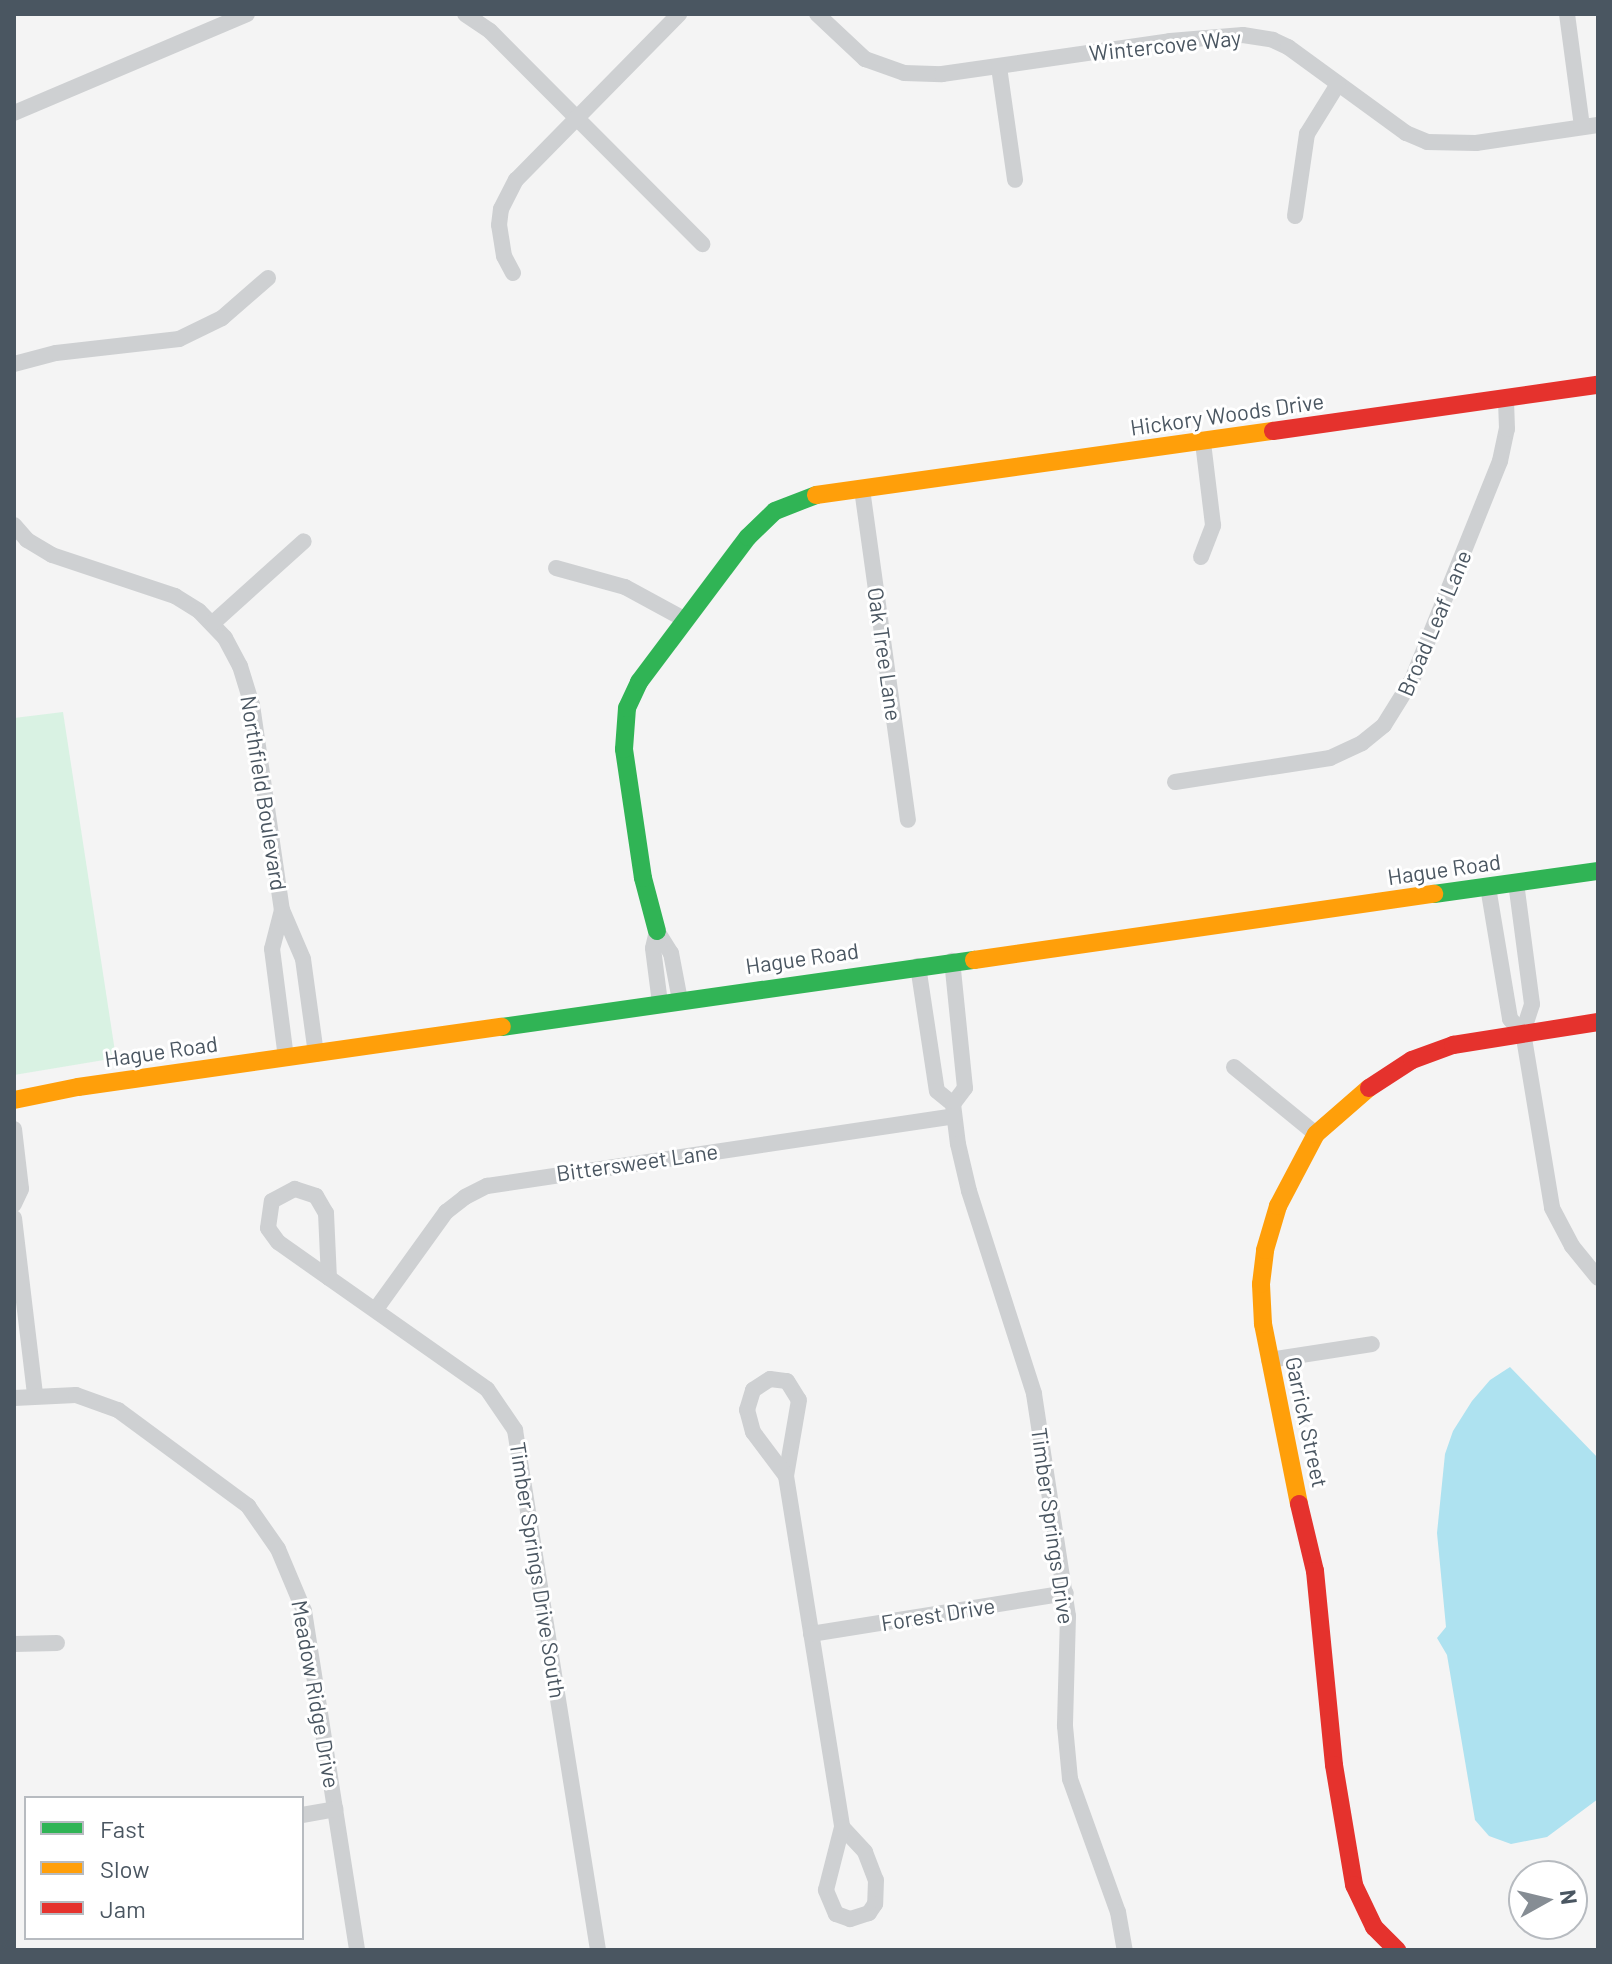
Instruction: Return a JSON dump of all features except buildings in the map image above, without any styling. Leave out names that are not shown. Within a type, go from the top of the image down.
[{"type":"street","points":[[14,113],[226,18],[247,14]]},
{"type":"street","points":[[465,14],[490,31],[702,244]]},
{"type":"street","points":[[513,273],[500,243],[501,209],[507,194],[527,166],[679,14]]},
{"type":"street","name":"Wintercove Way","points":[[817,14],[857,52],[882,67],[924,75],[1197,38],[1243,35],[1262,37],[1288,47],[1406,133],[1427,142],[1463,144],[1590,126]]},
{"type":"street","points":[[1567,14],[1590,126]]},
{"type":"street","points":[[999,67],[1015,180]]},
{"type":"street","points":[[1295,216],[1307,134],[1338,84]]},
{"type":"street","points":[[14,364],[56,353],[179,339],[222,318],[268,278]]},
{"type":"street","name":"Hickory Woods Drive","points":[[657,931],[643,878],[624,749],[624,721],[639,682],[684,619],[748,537],[775,511],[808,496],[1598,385]]},
{"type":"street","name":"Broad Leaf Lane","points":[[1175,782],[1330,758],[1362,743],[1393,715],[1412,680],[1500,461],[1507,429],[1506,399]]},
{"type":"street","points":[[1201,557],[1213,525],[1203,442]]},
{"type":"street","name":"Oak Tree Lane","points":[[862,489],[908,820]]},
{"type":"street","name":"Northfield Boulevard","points":[[14,525],[27,540],[52,555],[161,589],[213,623],[240,666],[252,705],[282,910],[303,959],[316,1054]]},
{"type":"street","points":[[213,623],[304,541]]},
{"type":"street","points":[[556,568],[625,587],[684,619]]},
{"type":"street","name":"Hague Road","points":[[14,1100],[78,1087],[1598,871]]},
{"type":"street","points":[[1516,883],[1532,1004],[1523,1032],[1552,1208],[1572,1246],[1598,1278]]},
{"type":"street","points":[[1488,887],[1510,1019],[1523,1032]]},
{"type":"street","name":"Northfield Boulevard","points":[[282,910],[272,949],[286,1058]]},
{"type":"street","points":[[657,931],[671,953],[680,1000]]},
{"type":"street","points":[[657,931],[653,948],[660,1003]]},
{"type":"street","name":"Timber Springs Drive","points":[[952,961],[965,1088],[954,1110]]},
{"type":"street","name":"Timber Springs Drive","points":[[918,966],[937,1091],[954,1110],[969,1191],[1032,1386],[1066,1593],[1069,1637],[1065,1726],[1068,1765],[1073,1792],[1118,1912],[1125,1950]]},
{"type":"street","name":"Garrick Street","points":[[1397,1950],[1374,1927],[1354,1885],[1334,1765],[1315,1571],[1269,1360],[1261,1301],[1265,1250],[1285,1190],[1316,1134],[1361,1091],[1412,1060],[1453,1045],[1598,1022]]},
{"type":"street","points":[[1234,1067],[1316,1134]]},
{"type":"street","name":"Bittersweet Lane","points":[[376,1309],[446,1212],[465,1197],[487,1186],[954,1110]]},
{"type":"street","points":[[14,1129],[21,1189],[14,1204]]},
{"type":"street","name":"Timber Springs Drive South","points":[[329,1278],[327,1224],[321,1203],[302,1189],[285,1191],[268,1209],[272,1236],[329,1278],[487,1389],[515,1430],[598,1950]]},
{"type":"street","points":[[14,1218],[35,1395]]},
{"type":"street","points":[[1269,1360],[1372,1344]]},
{"type":"street","points":[[786,1476],[753,1432],[747,1410],[753,1390],[760,1383],[776,1378],[792,1385],[799,1400],[786,1476],[842,1827],[826,1890],[836,1914],[850,1919],[869,1913],[875,1904],[876,1880],[865,1852],[842,1827]]},
{"type":"street","name":"Meadow Ridge Drive","points":[[14,1398],[76,1395],[118,1410],[222,1485],[248,1506],[264,1527],[289,1569],[304,1611],[357,1950]]},
{"type":"street","name":"Forest Drive","points":[[811,1634],[1066,1593]]},
{"type":"street","points":[[14,1644],[57,1643]]},
{"type":"street","points":[[304,1815],[335,1809]]},
{"type":"green space","points":[[63,712],[116,1058],[14,1075],[14,718]]},
{"type":"water","points":[[1510,1367],[1598,1458],[1598,1799],[1547,1837],[1511,1844],[1489,1836],[1475,1820],[1447,1655],[1437,1638],[1446,1627],[1437,1533],[1445,1454],[1453,1431],[1472,1401],[1490,1380]]},
{"type":"traffic: fast","points":[[657,931],[643,878],[624,749],[627,708],[639,682],[748,537],[775,511],[816,495]]},
{"type":"traffic: fast","points":[[1434,894],[1598,871]]},
{"type":"traffic: fast","points":[[502,1027],[974,960]]},
{"type":"traffic: slow","points":[[816,495],[1273,431]]},
{"type":"traffic: slow","points":[[974,960],[1434,894]]},
{"type":"traffic: slow","points":[[14,1100],[78,1087],[502,1027]]},
{"type":"traffic: slow","points":[[1299,1504],[1263,1324],[1261,1284],[1265,1250],[1278,1206],[1316,1134],[1369,1088]]},
{"type":"traffic: jam","points":[[1273,431],[1598,385]]},
{"type":"traffic: jam","points":[[1369,1088],[1412,1060],[1453,1045],[1598,1022]]},
{"type":"traffic: jam","points":[[1299,1504],[1315,1571],[1334,1765],[1354,1885],[1374,1927],[1397,1950]]}]
